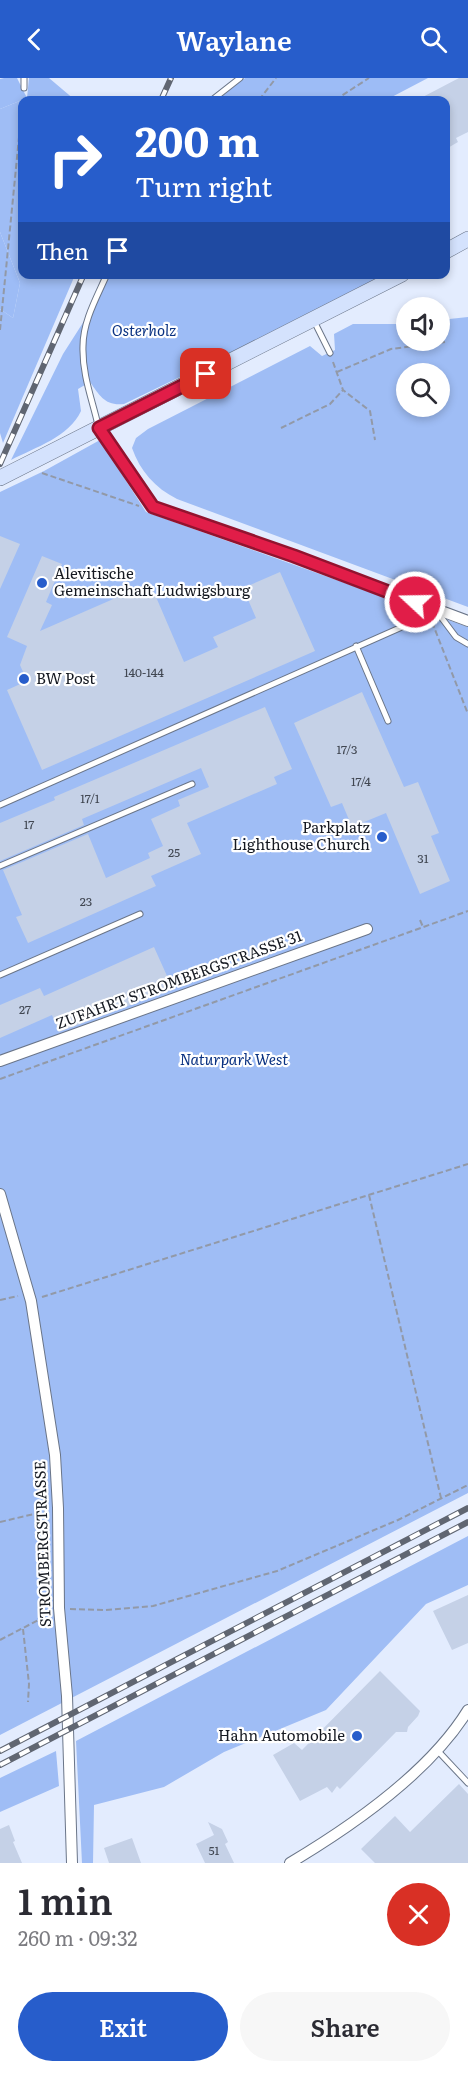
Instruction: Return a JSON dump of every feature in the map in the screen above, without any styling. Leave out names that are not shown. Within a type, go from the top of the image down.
[{"type":"street","points":[[450,249],[468,239]]},
{"type":"street","points":[[0,478],[314,321],[393,279]]},
{"type":"street","points":[[99,428],[153,507],[294,556],[432,612],[468,621]]},
{"type":"street","name":"ZUFAHRT STROMBERGSTRASSE 31","points":[[0,1060],[367,928]]},
{"type":"street","name":"STROMBERGSTRASSE","points":[[0,1194],[30,1297],[53,1444],[58,1508],[59,1608],[67,1696],[72,1863]]},
{"type":"street","points":[[290,1863],[351,1824],[399,1786],[437,1750],[468,1710]]},
{"type":"lane","points":[[24,78],[24,88]]},
{"type":"lane","points":[[226,89],[231,78]]},
{"type":"lane","points":[[217,96],[240,78]]},
{"type":"lane","points":[[99,428],[88,390],[82,345],[89,314],[105,279]]},
{"type":"lane","points":[[314,321],[330,354]]},
{"type":"lane","points":[[0,805],[432,612],[456,637],[468,644]]},
{"type":"lane","points":[[356,646],[388,721]]},
{"type":"lane","points":[[0,866],[192,784]]},
{"type":"lane","points":[[0,975],[140,914]]},
{"type":"lane","points":[[437,1750],[468,1783]]},
{"type":"path","points":[[262,96],[276,78]]},
{"type":"path","points":[[341,96],[369,78]]},
{"type":"path","points":[[23,96],[24,88]]},
{"type":"path","points":[[0,330],[18,148]]},
{"type":"path","points":[[337,372],[396,348]]},
{"type":"path","points":[[330,354],[344,390],[370,411],[375,440]]},
{"type":"path","points":[[281,428],[330,404],[344,390]]},
{"type":"path","points":[[23,467],[143,507],[153,507]]},
{"type":"path","points":[[432,612],[468,714]]},
{"type":"path","points":[[0,1079],[468,911]]},
{"type":"path","points":[[420,920],[423,927]]},
{"type":"path","points":[[0,1300],[30,1297],[468,1164]]},
{"type":"path","points":[[369,1195],[441,1498]]},
{"type":"path","points":[[0,1640],[59,1608],[93,1610],[153,1606],[188,1598],[277,1571],[398,1520],[468,1485]]},
{"type":"path","points":[[0,1522],[58,1508]]},
{"type":"path","points":[[23,1629],[29,1684],[28,1702]]},
{"type":"green space","points":[[17,78],[26,96],[18,96],[18,102],[0,109],[0,79]]},
{"type":"green space","points":[[29,78],[49,78],[70,96],[27,96]]},
{"type":"green space","points":[[245,78],[428,78],[394,96],[222,96]]},
{"type":"green space","points":[[18,102],[18,278],[0,232],[0,109]]},
{"type":"green space","points":[[0,232],[20,283],[13,318],[0,309]]},
{"type":"green space","points":[[18,279],[73,279],[3,443],[0,433],[0,309],[13,318],[20,283]]},
{"type":"green space","name":"Osterholz","points":[[108,279],[378,279],[124,404],[108,402],[100,396],[90,382],[78,389],[81,411],[69,428],[51,440],[11,460],[63,354],[100,296]]},
{"type":"green space","points":[[468,317],[468,607],[177,499],[162,490],[149,478],[135,456],[132,448],[136,438],[148,429],[310,346],[322,356],[335,350],[334,334],[353,324],[396,324],[396,351],[450,351],[450,319]]},
{"type":"green space","name":"Naturpark West","points":[[100,440],[146,512],[468,627],[468,1493],[0,1735],[0,492]]},
{"type":"green space","points":[[468,1536],[468,1585],[426,1604],[326,1710],[224,1752],[164,1787],[94,1805],[93,1863],[82,1863],[76,1741]]},
{"type":"green space","points":[[56,1751],[59,1786],[0,1812],[0,1778]]},
{"type":"building","points":[[459,78],[468,78],[468,132],[456,138],[458,142],[450,147],[450,96],[425,96]]},
{"type":"building","points":[[0,536],[20,544],[0,589]]},
{"type":"building","points":[[42,556],[62,564],[46,602],[52,605],[40,631],[150,583],[184,662],[218,647],[213,637],[256,618],[243,588],[280,572],[315,651],[42,770],[7,690],[27,681],[20,665],[27,646],[7,637]]},
{"type":"building","points":[[362,692],[404,787],[418,782],[439,833],[431,836],[450,881],[420,894],[386,813],[352,827],[342,803],[331,807],[294,723]]},
{"type":"building","points":[[265,707],[292,769],[274,777],[277,784],[187,823],[201,854],[151,876],[156,886],[28,943],[16,917],[22,915],[3,870],[88,834],[106,878],[150,858],[148,853],[163,846],[151,819],[180,806],[178,800],[209,787],[201,768],[82,819],[84,825],[0,861],[0,823],[55,800],[54,797]]},
{"type":"building","points":[[154,947],[172,987],[59,1032],[52,1015],[0,1038],[0,1005],[40,988],[44,996]]},
{"type":"building","points":[[468,1595],[468,1643],[452,1650],[433,1611]]},
{"type":"building","points":[[380,1671],[420,1711],[418,1716],[408,1727],[407,1732],[396,1732],[340,1789],[337,1786],[332,1793],[327,1787],[300,1801],[273,1755],[294,1743],[302,1750]]},
{"type":"building","points":[[459,1784],[468,1794],[468,1863],[375,1863],[361,1849],[395,1816],[410,1832]]},
{"type":"building","points":[[208,1822],[222,1829],[228,1842],[225,1844],[234,1863],[205,1863],[196,1844],[214,1835]]},
{"type":"building","points":[[9,1825],[22,1863],[0,1863],[0,1829]]},
{"type":"building","points":[[132,1838],[141,1863],[109,1863],[104,1848]]},
{"type":"railway","points":[[163,96],[171,78]]},
{"type":"railway","points":[[0,464],[82,279]]},
{"type":"railway","points":[[0,1751],[468,1508]]},
{"type":"railway","points":[[0,1765],[468,1522]]},
{"type":"place","name":"Alevitische Gemeinschaft Ludwigsburg","points":[[42,583]]},
{"type":"place","name":"BW Post","points":[[24,679]]},
{"type":"place","name":"Parkplatz Lighthouse Church","points":[[382,837]]},
{"type":"place","name":"Hahn Automobile","points":[[357,1736]]},
{"type":"route","points":[[206,374],[99,428],[153,507],[294,556],[415,602]]}]
